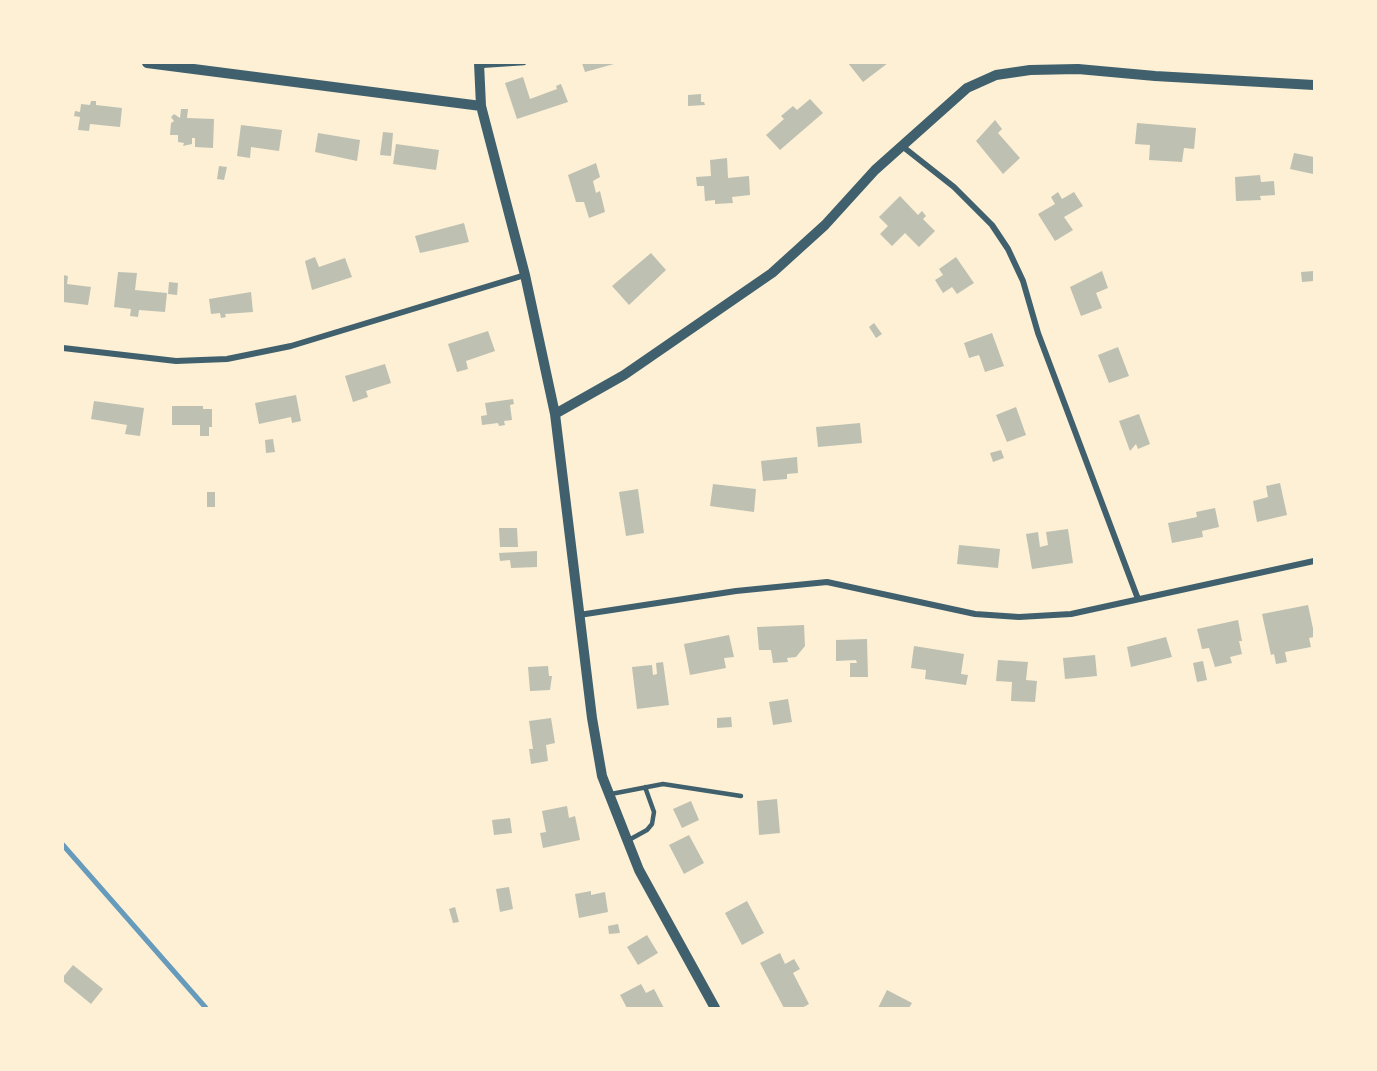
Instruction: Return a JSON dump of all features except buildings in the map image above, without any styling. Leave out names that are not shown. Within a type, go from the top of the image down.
[{"type":"street","points":[[147,63],[481,106]]},
{"type":"street","points":[[479,64],[481,106],[525,275],[555,414],[592,718],[602,776],[639,870],[715,1008]]},
{"type":"street","points":[[555,414],[624,375],[772,273],[825,225],[874,170],[967,88],[996,75],[1030,70],[1078,69],[1314,85]]},
{"type":"street","points":[[902,146],[954,187],[992,225],[1008,249],[1023,281],[1038,333],[1138,599]]},
{"type":"street","points":[[63,348],[176,362],[227,359],[291,346],[525,275]]},
{"type":"street","points":[[579,616],[736,591],[827,582],[975,614],[1019,617],[1071,614],[1314,561]]},
{"type":"lane","points":[[479,64],[524,63]]},
{"type":"lane","points":[[609,795],[645,787],[678,785],[741,796]]},
{"type":"lane","points":[[627,841],[647,830],[652,824],[654,812],[645,787]]},
{"type":"waterway","points":[[63,845],[206,1008]]}]
